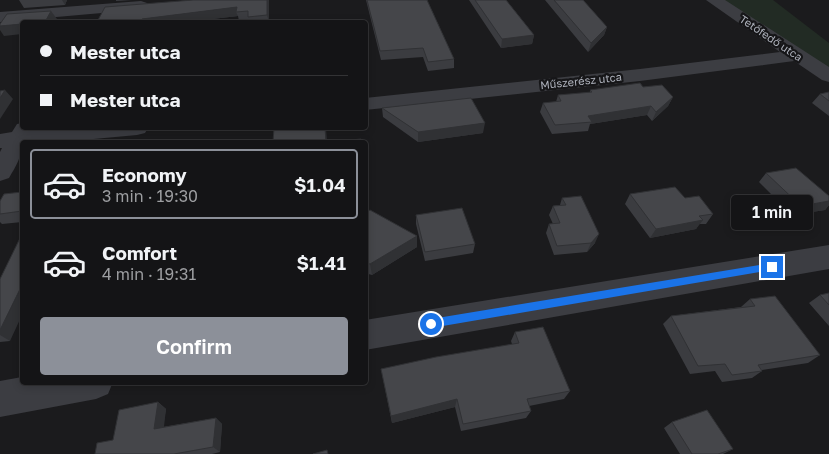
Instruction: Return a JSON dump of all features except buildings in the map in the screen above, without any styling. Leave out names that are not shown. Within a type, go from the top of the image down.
[{"type":"street","name":"Tetőfedő utca","points":[[714,0],[829,76]]},
{"type":"street","points":[[0,17],[161,4]]},
{"type":"street","name":"Műszerész utca","points":[[368,104],[640,75],[797,55]]},
{"type":"street","points":[[0,172],[15,136],[106,130]]},
{"type":"street","points":[[368,334],[829,257]]},
{"type":"street","points":[[0,400],[80,385]]},
{"type":"shaded area","points":[[714,0],[773,0],[829,43],[829,76]]},
{"type":"route","points":[[431,324],[772,267]]}]
